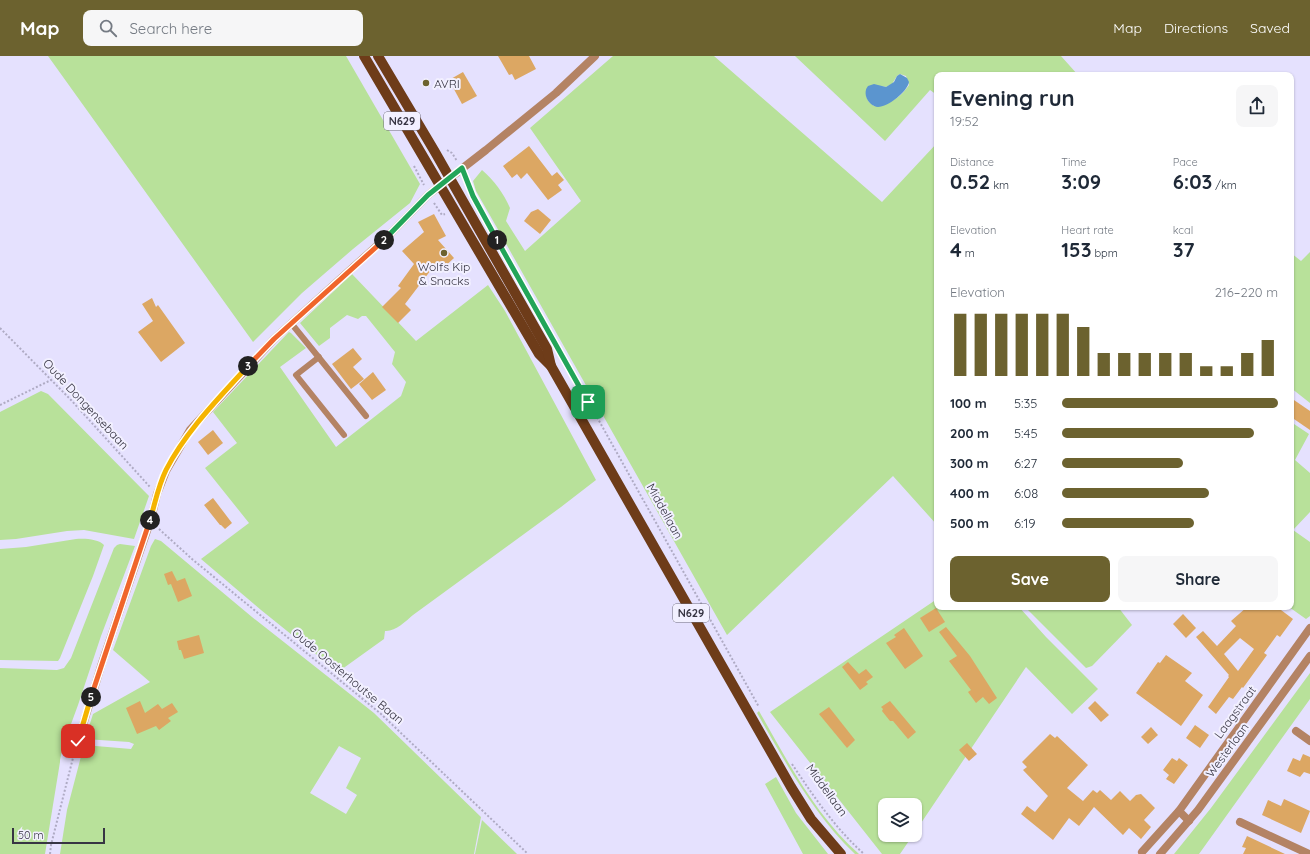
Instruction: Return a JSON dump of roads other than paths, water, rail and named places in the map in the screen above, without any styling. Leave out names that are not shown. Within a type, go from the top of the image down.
[{"type":"main road","name":"N629","points":[[377,56],[450,178],[547,349],[551,366]]},
{"type":"main road","name":"N629","points":[[365,59],[539,354],[551,366],[791,787],[811,819],[841,854]]},
{"type":"street","points":[[78,741],[102,663],[151,519],[157,494],[166,471],[190,430],[274,339],[390,234],[428,195],[556,93],[595,56]]},
{"type":"street","name":"Laagstraat","points":[[1142,852],[1179,811],[1310,628]]},
{"type":"street","name":"Westerlaan","points":[[1160,854],[1189,821],[1310,656]]},
{"type":"street","points":[[1296,731],[1310,741]]},
{"type":"street","points":[[1179,811],[1189,821]]},
{"type":"street","points":[[1240,822],[1303,853]]},
{"type":"lane","points":[[365,59],[377,56]]},
{"type":"lane","points":[[292,322],[366,416]]},
{"type":"lane","points":[[319,357],[296,375],[344,435]]},
{"type":"water","points":[[900,74],[907,78],[909,82],[908,86],[901,94],[892,102],[878,107],[869,102],[866,95],[866,89],[868,86],[874,84],[886,87],[894,82]]},
{"type":"place","name":"AVRI","points":[[426,83]]},
{"type":"place","name":"Wolfs Kip & Snacks","points":[[444,253]]}]
